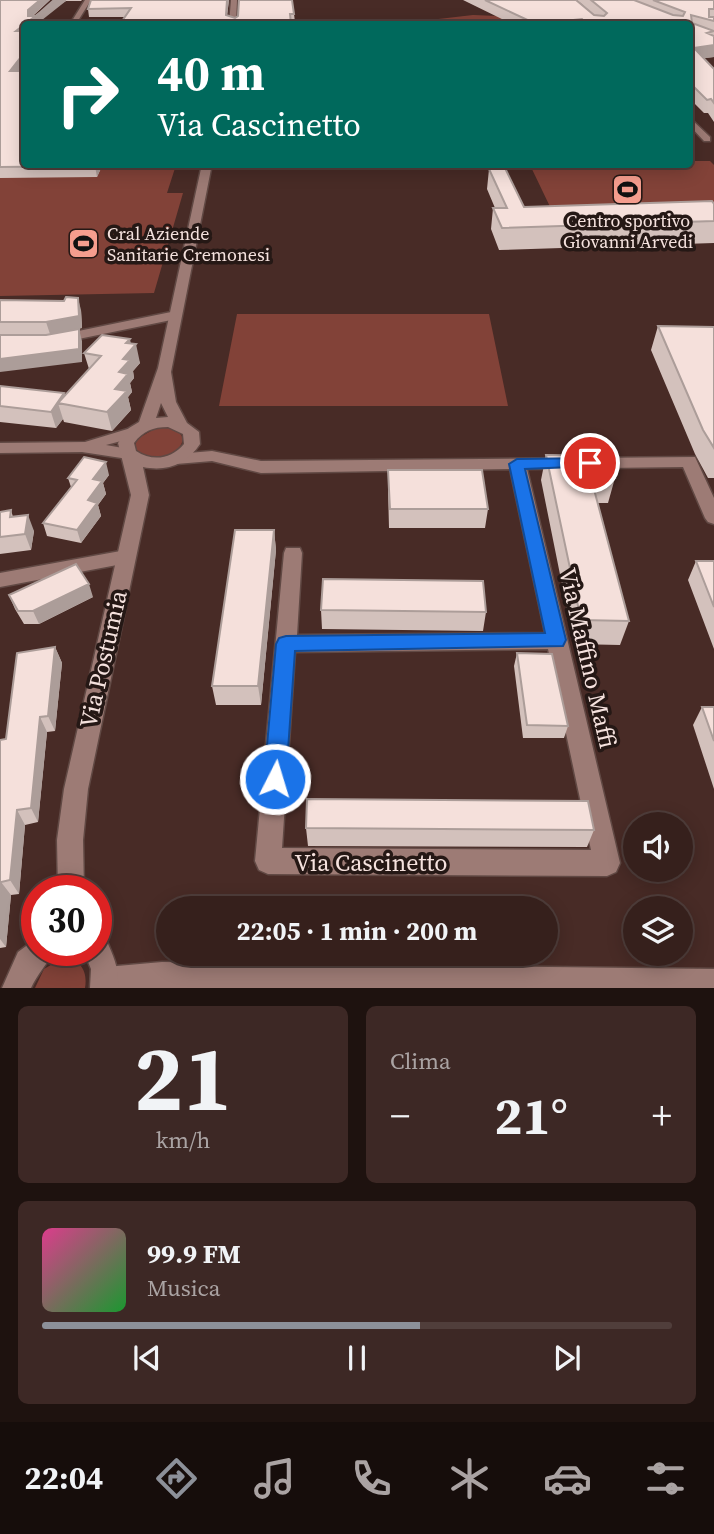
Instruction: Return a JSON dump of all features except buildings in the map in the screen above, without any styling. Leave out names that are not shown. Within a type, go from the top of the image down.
[{"type":"street","points":[[233,21],[234,0]]},
{"type":"street","points":[[75,21],[87,1],[97,2]]},
{"type":"street","points":[[693,124],[707,139]]},
{"type":"street","name":"Via Postumia","points":[[69,875],[69,829],[80,763],[140,495],[126,443],[140,428],[165,368],[206,168]]},
{"type":"street","points":[[38,341],[50,341],[176,315]]},
{"type":"street","name":"Via Postumia","points":[[165,368],[168,402],[179,424],[191,432],[193,438]]},
{"type":"street","points":[[82,447],[163,422],[179,424]]},
{"type":"street","points":[[140,495],[153,475],[189,450],[193,438],[212,456]]},
{"type":"street","points":[[0,448],[82,447],[130,456],[147,463],[212,456],[261,467],[688,461],[714,517]]},
{"type":"street","name":"Via Maffino Maffi","points":[[517,464],[607,863]]},
{"type":"street","name":"Via Cascinetto","points":[[293,553],[268,861],[607,863]]},
{"type":"street","points":[[0,582],[126,557]]},
{"type":"street","points":[[286,644],[556,640]]},
{"type":"street","name":"Via Postumia","points":[[64,875],[68,863]]},
{"type":"street","points":[[16,988],[26,966]]},
{"type":"street","points":[[104,966],[105,984],[162,976],[714,982]]},
{"type":"shaded area","points":[[473,15],[559,21],[421,21]]},
{"type":"shaded area","name":"Centro sportivo Giovanni Arvedi","points":[[693,161],[710,161],[714,165],[714,212],[554,215],[531,168],[693,168]]},
{"type":"shaded area","name":"Cral Aziende Sanitarie Cremonesi","points":[[21,165],[21,168],[175,168],[167,193],[183,193],[154,293],[0,296],[0,169]]},
{"type":"shaded area","points":[[237,314],[489,314],[508,406],[219,406]]},
{"type":"shaded area","points":[[156,428],[176,430],[181,435],[181,445],[172,454],[152,457],[139,453],[135,447],[137,439]]},
{"type":"shaded area","points":[[49,966],[81,966],[85,976],[85,988],[35,988],[44,969]]},
{"type":"place","name":"Centro sportivo Giovanni Arvedi","points":[[628,189]]},
{"type":"place","name":"Cral Aziende Sanitarie Cremonesi","points":[[84,243]]},
{"type":"route","points":[[275,779],[286,644],[556,640],[517,464],[590,463]]}]
